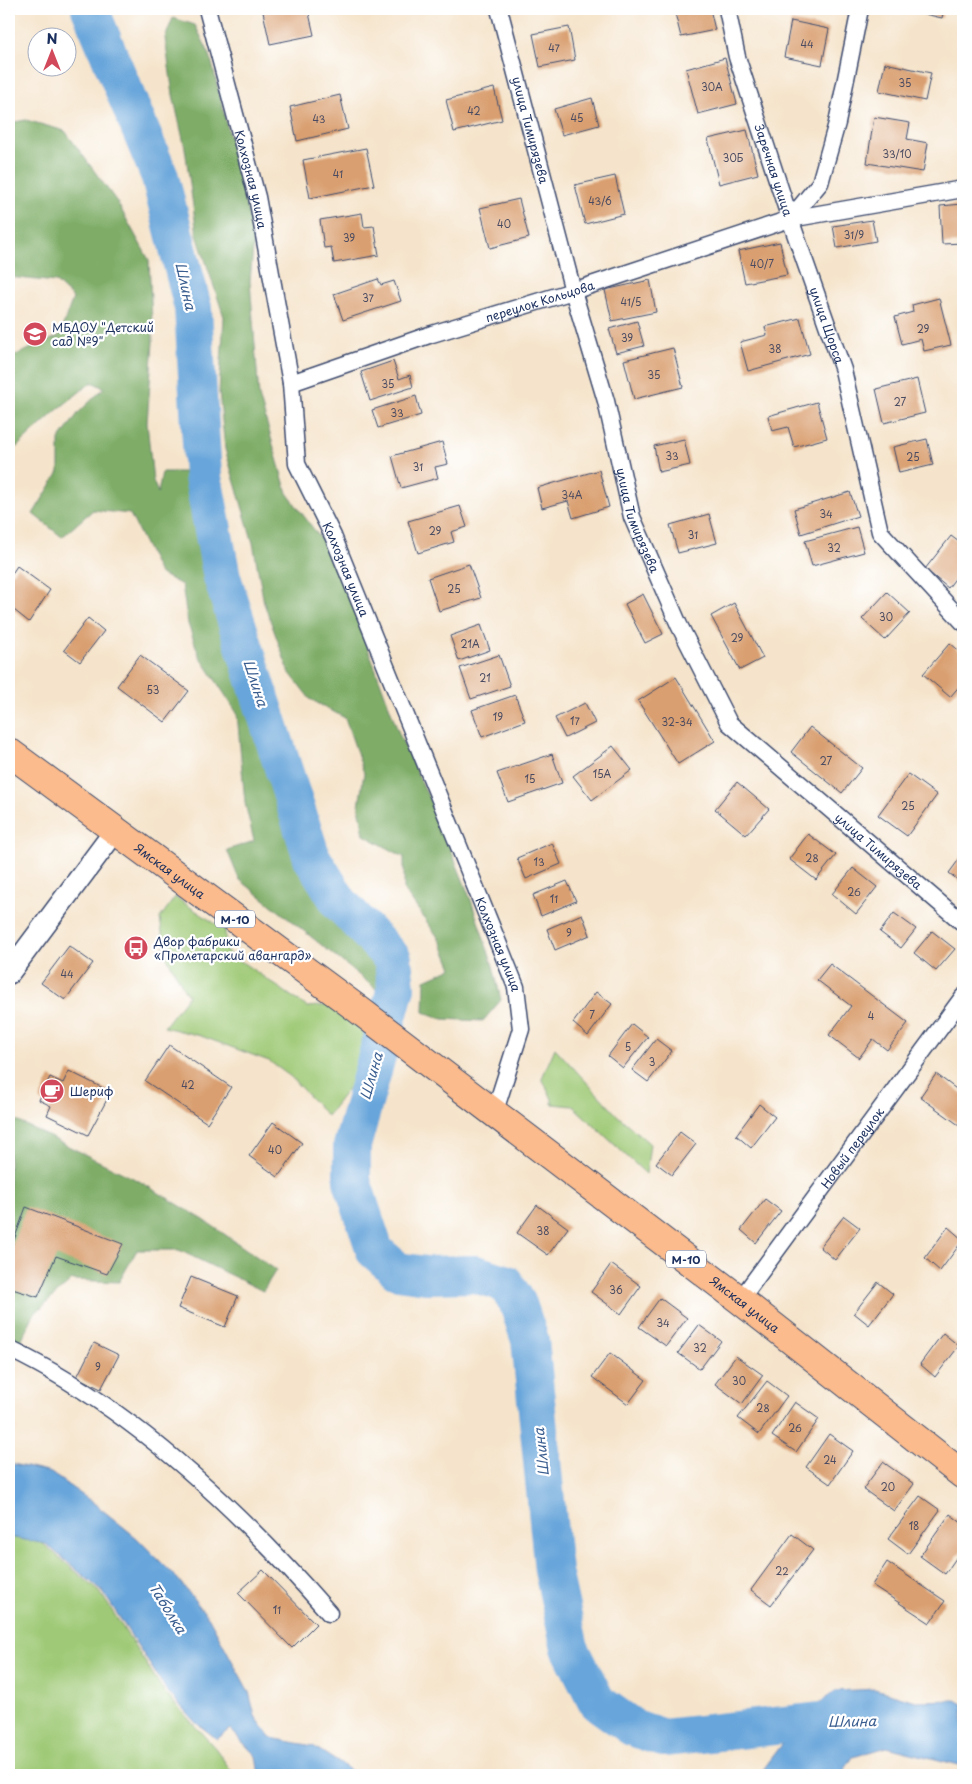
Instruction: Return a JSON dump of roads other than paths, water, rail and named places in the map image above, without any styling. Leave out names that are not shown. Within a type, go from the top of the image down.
[{"type":"highway","name":"Ямская улица","points":[[9,752],[355,1007],[740,1300],[963,1474]]},
{"type":"street","name":"Колхозная улица","points":[[207,9],[257,197],[291,383],[298,464],[333,536],[516,987],[521,1029],[494,1114]]},
{"type":"street","name":"улица Тимирязева","points":[[499,9],[573,292],[606,401],[632,517],[679,625],[729,723],[963,923]]},
{"type":"street","name":"Заречная улица","points":[[727,9],[737,57],[790,219],[963,189]]},
{"type":"street","points":[[790,219],[820,183],[837,123],[860,9]]},
{"type":"street","name":"переулок Кольцова","points":[[291,383],[432,334],[573,292],[790,219]]},
{"type":"street","name":"улица Щорса","points":[[790,219],[843,370],[880,532],[962,618]]},
{"type":"street","points":[[9,973],[115,831]]},
{"type":"street","name":"Новый переулок","points":[[740,1300],[963,997]]},
{"type":"street","points":[[9,1349],[40,1364],[105,1406],[154,1442],[205,1487],[293,1572],[329,1613]]},
{"type":"water","name":"Таболка","points":[[9,1463],[51,1473],[95,1504],[137,1538],[177,1578],[209,1618],[249,1692],[255,1716],[271,1738],[313,1746],[358,1775],[259,1775],[256,1756],[230,1729],[217,1739],[195,1722],[167,1691],[103,1592],[46,1544],[9,1537]]},
{"type":"water","points":[[875,1689],[916,1701],[956,1700],[963,1704],[963,1766],[887,1747],[853,1757],[841,1775],[759,1775],[805,1714],[835,1691]]},
{"type":"waterway","name":"Шлина","points":[[90,9],[160,177],[193,308],[203,477],[222,577],[312,858],[339,902],[393,959],[396,988],[352,1146],[352,1181],[375,1251],[398,1271],[426,1275],[475,1274],[505,1283],[518,1304],[530,1340],[553,1571],[570,1648],[597,1702],[632,1727],[663,1738],[850,1718]]},
{"type":"place","name":"МБДОУ \"Детский сад №9\"","points":[[35,334]]},
{"type":"place","name":"Двор фабрики «Пролетарский авангард»","points":[[136,948]]},
{"type":"place","name":"Шериф","points":[[52,1091]]}]
